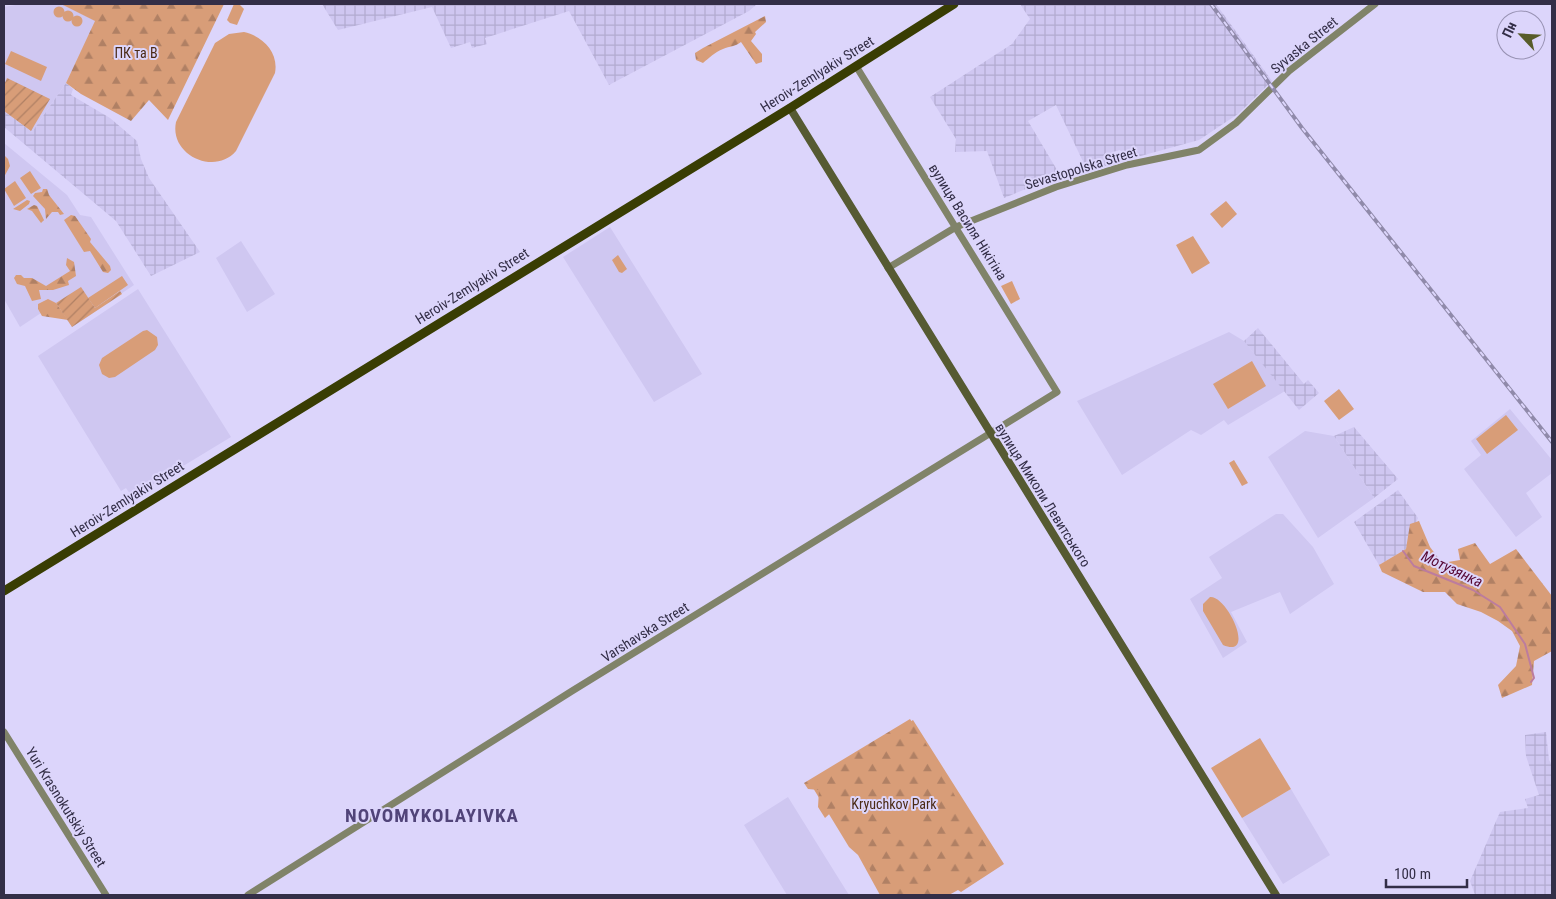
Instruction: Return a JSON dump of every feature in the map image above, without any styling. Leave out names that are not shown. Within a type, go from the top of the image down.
[{"type":"main road","name":"Heroiv-Zemlyakiv Street","points":[[4,591],[790,108],[954,4]]},
{"type":"main road","name":"вулиця Миколи Левитського","points":[[790,108],[1276,895]]},
{"type":"street","name":"Syvaska Street","points":[[1273,86],[1289,71],[1375,4]]},
{"type":"street","name":"вулиця Василя Нікітіна","points":[[856,66],[1057,392]]},
{"type":"street","name":"Sevastopolska Street","points":[[888,268],[956,227],[1056,187],[1127,165],[1199,150],[1236,123],[1273,86]]},
{"type":"street","name":"Varshavska Street","points":[[248,895],[580,686],[1057,392]]},
{"type":"street","name":"Yuri Krasnokutskiy Street","points":[[4,732],[106,895]]},
{"type":"shaded area","points":[[21,4],[61,4],[96,21],[66,83],[32,132],[4,111],[4,7]]},
{"type":"shaded area","points":[[322,4],[757,4],[749,11],[609,85],[569,11],[485,38],[487,44],[472,48],[470,42],[451,48],[432,7],[338,30]]},
{"type":"shaded area","points":[[1020,4],[1216,4],[1272,81],[1238,114],[1199,140],[1126,160],[1120,150],[1113,152],[1116,162],[1088,172],[1056,105],[1028,121],[1060,175],[1004,198],[987,151],[955,152],[956,139],[930,97],[1012,44],[1030,19]]},
{"type":"shaded area","points":[[66,83],[73,89],[71,95],[110,118],[137,141],[141,159],[149,178],[200,252],[151,276],[116,221],[4,127],[4,111],[32,132]]},
{"type":"shaded area","points":[[4,143],[67,195],[80,215],[91,217],[134,285],[72,327],[56,303],[20,327],[4,299]]},
{"type":"shaded area","points":[[610,227],[702,374],[654,402],[563,257]]},
{"type":"shaded area","points":[[241,241],[275,294],[247,312],[216,258]]},
{"type":"shaded area","points":[[138,289],[231,437],[132,497],[126,488],[121,491],[38,356]]},
{"type":"shaded area","points":[[1258,328],[1304,384],[1308,380],[1319,393],[1299,410],[1244,341]]},
{"type":"shaded area","points":[[1229,332],[1244,341],[1285,391],[1228,425],[1224,420],[1201,435],[1191,430],[1122,475],[1077,401]]},
{"type":"shaded area","points":[[1510,409],[1552,460],[1552,473],[1526,493],[1542,517],[1516,537],[1464,469],[1481,455],[1471,441]]},
{"type":"shaded area","points":[[1354,427],[1398,479],[1374,498],[1334,436]]},
{"type":"shaded area","points":[[1305,431],[1334,436],[1374,498],[1318,538],[1268,457]]},
{"type":"shaded area","points":[[1398,490],[1418,518],[1406,549],[1379,565],[1354,522]]},
{"type":"shaded area","points":[[1276,514],[1283,514],[1313,547],[1334,584],[1290,614],[1280,592],[1231,612],[1247,642],[1223,658],[1190,599],[1222,578],[1209,557]]},
{"type":"shaded area","points":[[1546,732],[1549,760],[1552,765],[1552,895],[1475,895],[1470,881],[1500,812],[1528,808],[1525,799],[1539,795],[1526,756],[1525,735]]},
{"type":"shaded area","points":[[1291,789],[1330,855],[1283,884],[1242,818]]},
{"type":"shaded area","points":[[788,797],[849,895],[787,895],[744,825]]},
{"type":"green space","name":"ПК та В","points":[[61,4],[224,4],[168,120],[149,100],[131,121],[81,94],[66,83],[95,21]]},
{"type":"green space","points":[[234,4],[240,5],[244,9],[237,25],[227,20]]},
{"type":"green space","points":[[59,6],[65,12],[59,18],[53,12]]},
{"type":"green space","points":[[68,10],[74,16],[68,22],[62,16]]},
{"type":"green space","points":[[77,15],[83,21],[77,27],[71,21]]},
{"type":"green space","points":[[765,16],[766,22],[755,32],[756,34],[751,41],[762,54],[762,62],[756,64],[741,42],[717,52],[703,63],[696,60],[695,53]]},
{"type":"green space","points":[[244,32],[257,37],[268,46],[276,65],[275,73],[236,151],[227,158],[217,162],[206,162],[186,152],[179,144],[176,134],[176,122],[215,43],[229,34]]},
{"type":"green space","points":[[11,51],[47,67],[41,81],[5,64]]},
{"type":"green space","points":[[7,78],[50,99],[31,131],[4,111],[4,85]]},
{"type":"green space","points":[[4,155],[8,159],[10,166],[4,177]]},
{"type":"green space","points":[[30,171],[41,188],[31,194],[20,178]]},
{"type":"green space","points":[[15,181],[26,198],[14,206],[4,189]]},
{"type":"green space","points":[[43,189],[47,189],[49,195],[64,214],[60,215],[58,212],[52,212],[46,219],[45,209],[33,196],[35,193],[42,192]]},
{"type":"green space","points":[[27,200],[30,201],[29,204],[20,211],[13,209]]},
{"type":"green space","points":[[1226,201],[1237,214],[1222,228],[1210,214]]},
{"type":"green space","points":[[34,205],[37,206],[44,220],[41,223],[32,211],[27,209]]},
{"type":"green space","points":[[71,215],[75,216],[91,239],[90,242],[110,266],[111,270],[108,273],[103,272],[90,251],[84,252],[64,220]]},
{"type":"green space","points":[[1193,236],[1210,263],[1192,274],[1176,245]]},
{"type":"green space","points":[[618,255],[627,269],[622,273],[619,272],[612,260]]},
{"type":"green space","points":[[67,258],[74,262],[76,276],[68,281],[69,285],[53,290],[39,290],[41,299],[32,301],[25,286],[17,284],[14,278],[16,275],[21,275],[24,278],[32,278],[46,286],[70,271],[66,265]]},
{"type":"green space","points":[[122,276],[128,285],[95,308],[88,298]]},
{"type":"green space","points":[[1012,281],[1020,299],[1011,304],[1001,286]]},
{"type":"green space","points":[[81,287],[95,308],[120,291],[122,294],[72,327],[56,303]]},
{"type":"green space","points":[[48,299],[56,303],[68,320],[42,316],[38,309],[38,304]]},
{"type":"green space","points":[[147,330],[157,337],[158,345],[155,350],[115,377],[109,378],[102,374],[99,365],[102,358]]},
{"type":"green space","points":[[1252,361],[1266,386],[1228,409],[1213,384]]},
{"type":"green space","points":[[1339,389],[1354,409],[1339,420],[1324,401]]},
{"type":"green space","points":[[1506,415],[1518,430],[1487,454],[1476,439]]},
{"type":"green space","points":[[1234,460],[1248,483],[1242,486],[1229,463]]},
{"type":"green space","points":[[1419,521],[1430,547],[1442,563],[1460,560],[1458,549],[1475,543],[1490,564],[1516,549],[1552,596],[1552,651],[1534,661],[1532,685],[1502,698],[1498,685],[1516,666],[1520,646],[1512,631],[1481,612],[1457,604],[1445,592],[1423,592],[1382,572],[1379,565],[1406,549],[1410,524]]},
{"type":"green space","points":[[1210,597],[1217,599],[1231,615],[1238,635],[1238,643],[1233,647],[1223,645],[1203,611],[1203,604]]},
{"type":"green space","name":"Kryuchkov Park","points":[[910,719],[932,754],[965,814],[985,843],[992,864],[985,874],[964,886],[943,864],[934,865],[928,874],[932,885],[939,895],[886,895],[867,865],[858,846],[836,821],[848,813],[839,805],[825,818],[818,807],[819,790],[808,789],[804,783]],"holes":[[[904,808],[916,811],[923,822],[918,836],[905,841],[894,836],[889,828],[893,814]]]},
{"type":"green space","name":"Kryuchkov Park","points":[[913,720],[1004,864],[961,892],[958,890],[949,895],[880,895],[858,855],[849,847],[810,783]]},
{"type":"green space","points":[[1260,738],[1291,789],[1242,818],[1211,768]]},
{"type":"waterway","name":"Мотузянка","points":[[1403,551],[1414,566],[1473,590],[1500,607],[1525,644],[1534,678],[1531,682]]},
{"type":"railway","points":[[1211,4],[1302,128],[1552,442]]},
{"type":"district","name":"NOVOMYKOLAYIVKA","points":[[432,815]]}]
